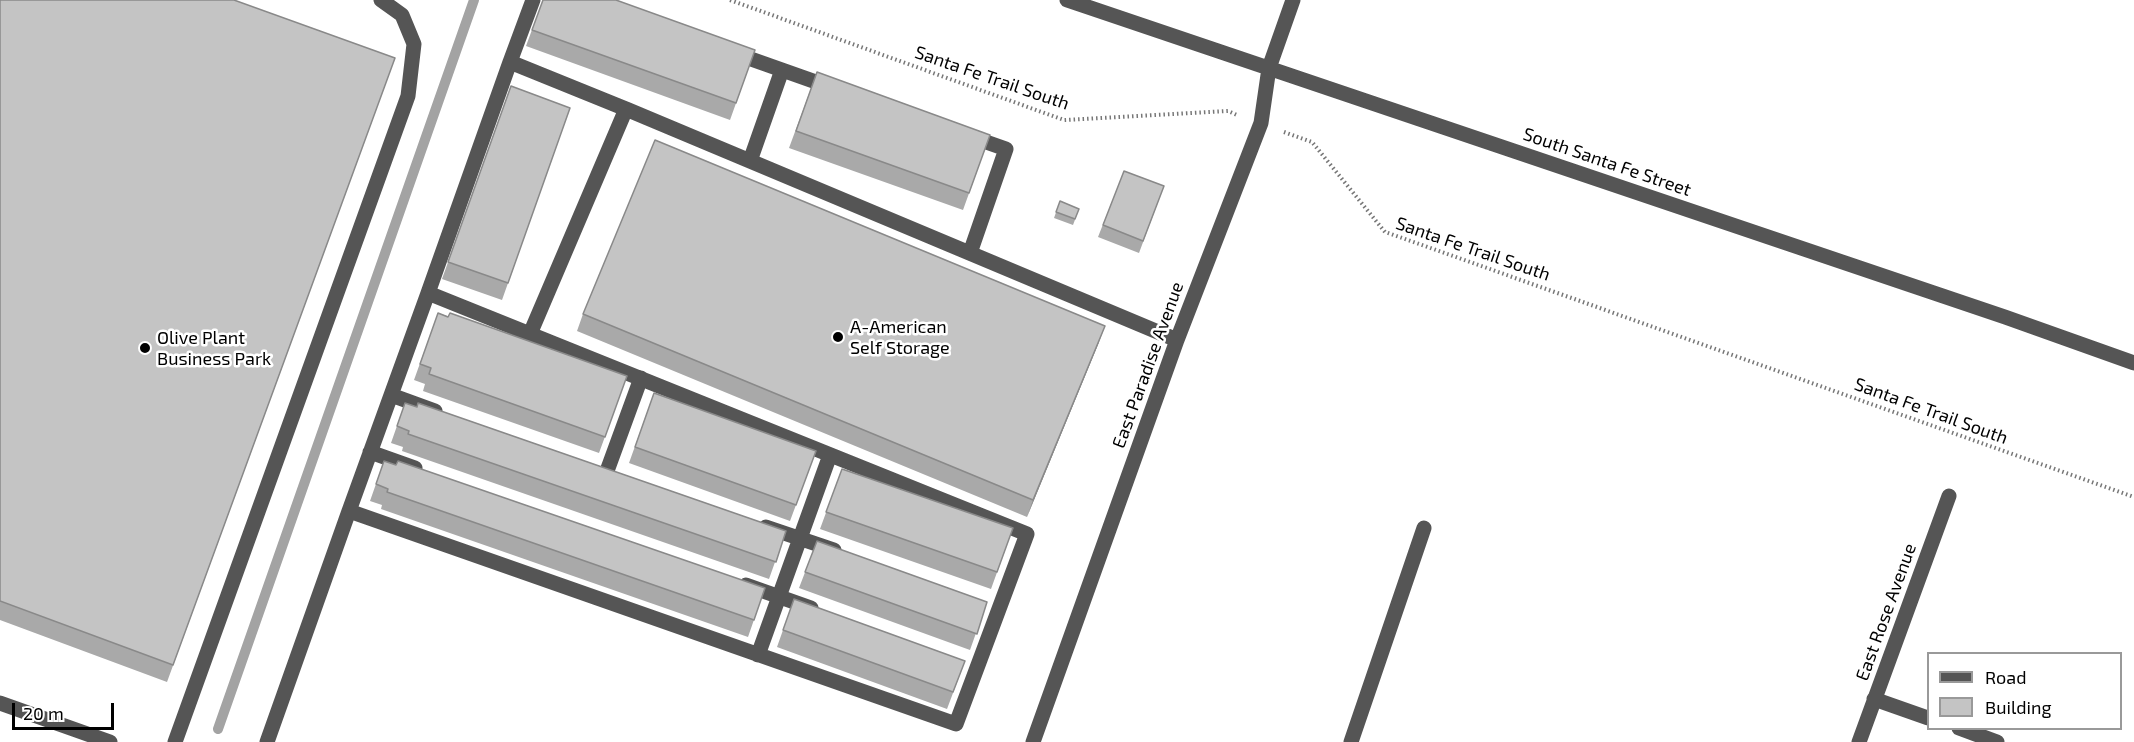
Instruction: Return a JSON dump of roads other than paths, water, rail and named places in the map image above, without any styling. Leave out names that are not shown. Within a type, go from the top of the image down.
[{"type":"street","points":[[175,742],[408,96],[414,44],[402,15],[381,0]]},
{"type":"street","points":[[267,742],[533,0]]},
{"type":"street","name":"South Santa Fe Street","points":[[1067,0],[2005,317],[2134,363]]},
{"type":"street","name":"East Paradise Avenue","points":[[1034,742],[1177,340],[1261,123],[1269,68],[1293,0]]},
{"type":"street","points":[[716,46],[849,93]]},
{"type":"street","points":[[510,62],[626,108],[1177,340]]},
{"type":"street","points":[[750,160],[782,70]]},
{"type":"street","points":[[530,333],[626,108]]},
{"type":"street","points":[[950,129],[1006,149],[970,253]]},
{"type":"street","points":[[349,511],[956,724],[971,665],[993,606],[1027,534],[428,293]]},
{"type":"street","points":[[607,471],[641,378]]},
{"type":"street","points":[[391,395],[445,414]]},
{"type":"street","points":[[370,452],[425,472]]},
{"type":"street","points":[[758,655],[830,455]]},
{"type":"street","name":"East Rose Avenue","points":[[1859,742],[1949,496]]},
{"type":"street","points":[[757,523],[844,554]]},
{"type":"street","points":[[1351,742],[1424,528]]},
{"type":"street","points":[[735,581],[823,612]]},
{"type":"street","points":[[1874,699],[1927,717]]},
{"type":"street","points":[[0,703],[110,742]]},
{"type":"street","points":[[1962,730],[1997,742]]},
{"type":"waterway","points":[[218,729],[474,0]]},
{"type":"place","name":"A-American Self Storage","points":[[838,337]]},
{"type":"place","name":"Olive Plant Business Park","points":[[145,348]]}]
